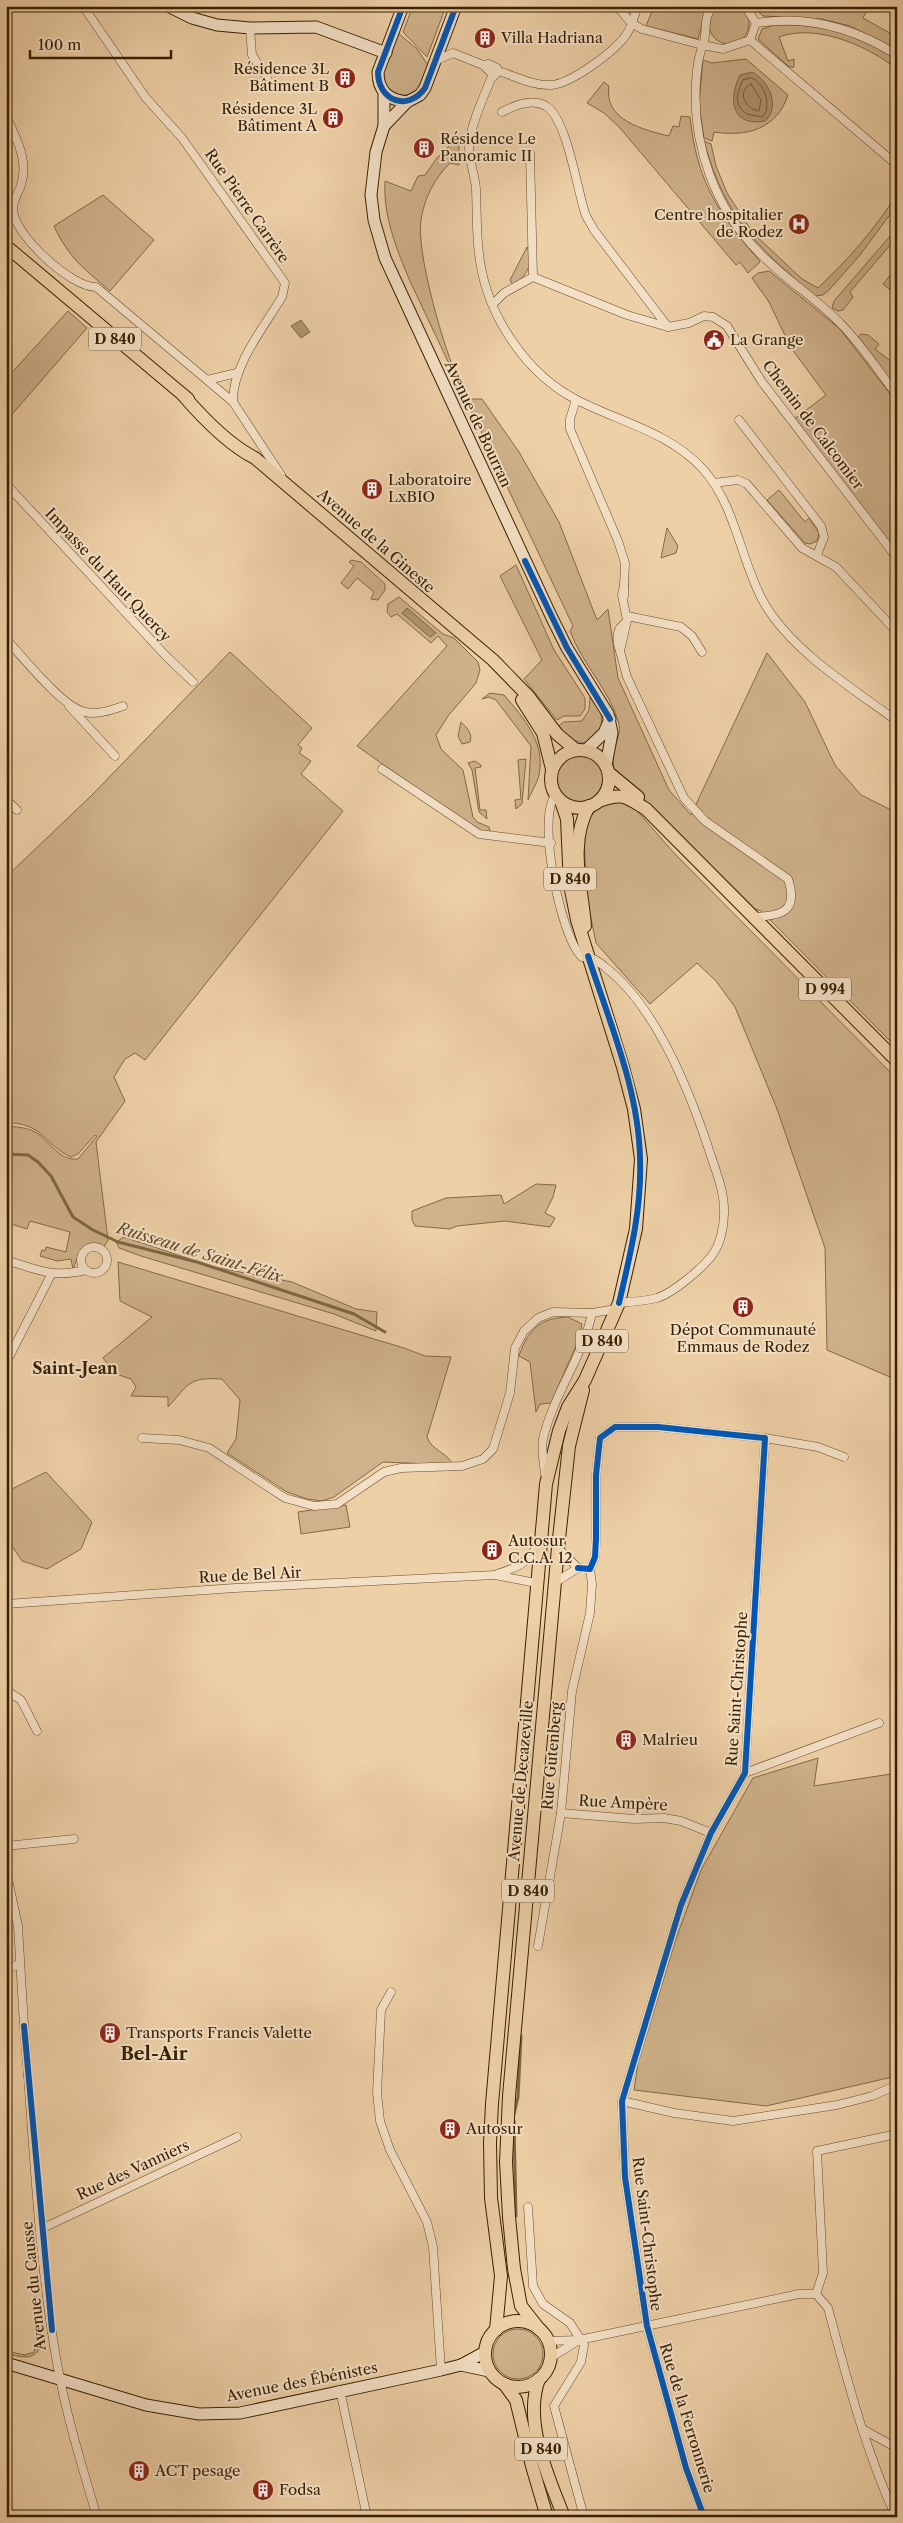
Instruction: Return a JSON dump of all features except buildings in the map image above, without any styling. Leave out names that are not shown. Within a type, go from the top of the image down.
[{"type":"main road","points":[[168,6],[192,18],[217,25],[250,28],[316,27],[386,53]]},
{"type":"main road","name":"Avenue de Bourran","points":[[403,6],[378,72],[378,80],[384,94],[384,126],[376,152],[372,195],[374,220],[384,258],[552,618],[567,648],[601,701],[610,719],[612,732],[608,769]]},
{"type":"main road","name":"Avenue de Bourran","points":[[384,126],[407,102],[420,95],[456,6]]},
{"type":"main road","points":[[384,94],[392,99],[407,102]]},
{"type":"main road","name":"Avenue de la Gineste","points":[[11,250],[182,395],[220,433],[244,452],[255,458],[476,647]]},
{"type":"main road","name":"D 840","points":[[476,647],[518,684],[557,734],[581,750]]},
{"type":"main road","name":"D 840","points":[[476,647],[520,698],[538,723],[543,733],[552,769]]},
{"type":"main road","points":[[581,750],[598,756],[608,769],[608,789],[594,804],[575,808],[558,798],[551,785],[552,769],[561,756],[581,750],[604,733],[610,719]]},
{"type":"main road","name":"D 994","points":[[608,769],[640,799],[646,810]]},
{"type":"main road","name":"D 994","points":[[594,804],[614,795],[625,796],[646,810],[897,1061]]},
{"type":"main road","name":"Avenue de Decazeville","points":[[496,2330],[502,2276],[491,2198],[492,2104],[523,1772],[539,1543],[546,1484],[558,1431],[568,1407],[585,1380],[618,1306],[636,1229],[640,1159],[634,1110],[577,920],[570,885],[567,819],[558,798]]},
{"type":"main road","name":"Avenue de Decazeville","points":[[588,956],[578,857],[578,835],[594,804]]},
{"type":"main road","name":"Avenue de Decazeville","points":[[540,2330],[521,2306],[510,2226],[506,2162],[509,2096],[554,1583],[569,1446],[585,1380]]},
{"type":"main road","points":[[518,2322],[529,2324],[540,2330],[548,2341],[550,2358],[547,2370],[539,2379],[523,2387],[506,2385],[496,2379],[489,2371],[485,2352],[488,2340],[496,2330],[506,2324],[518,2322]]},
{"type":"main road","name":"Avenue des Ébénistes","points":[[6,2362],[61,2381],[92,2387],[146,2405],[199,2414],[240,2413],[340,2390],[441,2370],[460,2365],[485,2352]]},
{"type":"main road","name":"Avenue des Ébénistes","points":[[460,2365],[489,2371]]},
{"type":"main road","name":"D 840","points":[[539,2379],[533,2395],[536,2432],[550,2481],[564,2517]]},
{"type":"main road","name":"D 840","points":[[506,2385],[516,2400],[547,2517]]},
{"type":"street","name":"Rue Pierre Carrère","points":[[83,6],[146,98],[182,138],[285,284],[282,297],[237,373],[233,389],[233,402]]},
{"type":"street","points":[[617,6],[631,23],[642,29],[702,46],[729,48],[750,40],[756,24]]},
{"type":"street","points":[[495,73],[540,85],[560,84],[572,79],[627,34],[638,6]]},
{"type":"street","points":[[712,6],[707,15],[702,46],[698,55],[695,84],[699,138],[704,161],[721,201],[748,241],[768,262],[840,323],[897,395]]},
{"type":"street","points":[[745,6],[756,24]]},
{"type":"street","points":[[756,24],[792,20],[824,23],[855,32],[897,55]]},
{"type":"street","points":[[250,28],[252,55],[267,78]]},
{"type":"street","points":[[445,35],[453,53],[483,65],[494,65],[495,73],[472,133],[469,150],[476,186],[480,263],[496,318],[530,363],[548,380],[576,400],[665,439],[683,450],[714,483],[734,527],[762,599],[784,632],[808,654],[897,721]]},
{"type":"street","points":[[750,40],[897,165]]},
{"type":"street","points":[[435,61],[453,53]]},
{"type":"street","points":[[502,112],[516,105],[535,103],[547,107],[561,126],[585,214],[594,230],[668,327]]},
{"type":"street","points":[[6,115],[24,155],[22,184],[12,208],[15,222],[27,241],[59,268],[88,287],[96,287],[233,402],[288,487]]},
{"type":"street","points":[[530,153],[533,277]]},
{"type":"street","points":[[11,250],[27,241]]},
{"type":"street","points":[[489,295],[504,293],[533,277]]},
{"type":"street","points":[[533,277],[628,315],[668,327]]},
{"type":"street","points":[[494,308],[504,293]]},
{"type":"street","name":"Chemin de Calcomier","points":[[668,327],[690,323],[704,316],[713,317],[728,326],[762,382],[897,558]]},
{"type":"street","points":[[207,380],[237,373]]},
{"type":"street","points":[[576,400],[570,419],[570,429],[625,563],[624,596],[626,619],[617,633],[616,641],[627,676],[676,787],[704,821],[788,879],[791,898],[785,911],[777,916],[754,917]]},
{"type":"street","points":[[739,420],[821,526],[824,537],[817,555]]},
{"type":"street","points":[[714,483],[738,480],[747,484],[802,548],[836,567],[897,632]]},
{"type":"street","name":"Impasse du Haut Quercy","points":[[6,484],[193,682]]},
{"type":"street","points":[[626,619],[681,628],[692,636],[702,652]]},
{"type":"street","points":[[6,639],[115,756]]},
{"type":"street","points":[[66,703],[84,712],[103,712],[123,706]]},
{"type":"street","points":[[382,769],[479,834],[551,844]]},
{"type":"street","points":[[142,1438],[179,1440],[209,1448],[286,1498],[314,1506],[337,1504],[384,1472],[401,1468],[462,1466],[483,1459],[493,1449],[510,1394],[514,1348],[524,1331],[538,1318],[553,1312],[592,1312],[658,1298],[681,1284],[713,1254],[721,1235],[724,1214],[722,1191],[698,1115],[662,1040],[642,1006],[618,977],[588,956],[582,957],[575,950],[561,916],[553,881],[548,812],[550,800],[558,798]]},
{"type":"street","points":[[6,800],[17,810]]},
{"type":"street","points":[[6,1260],[51,1275],[69,1274],[86,1270]]},
{"type":"street","points":[[6,1363],[51,1275]]},
{"type":"street","points":[[546,1484],[543,1441],[555,1404],[587,1332],[592,1312]]},
{"type":"street","name":"Rue Gutenberg","points":[[538,1946],[561,1813],[572,1691],[590,1612],[592,1584],[590,1570],[595,1556],[596,1475],[600,1438],[615,1427],[658,1427],[765,1438]]},
{"type":"street","points":[[765,1438],[810,1445],[844,1456]]},
{"type":"street","name":"Rue Saint-Christophe","points":[[646,2326],[628,2204],[622,2101],[681,1905],[711,1834],[745,1773],[765,1438]]},
{"type":"street","name":"Rue de Bel Air","points":[[495,1575],[520,1566],[529,1559],[539,1543]]},
{"type":"street","points":[[558,1548],[578,1568],[590,1570]]},
{"type":"street","points":[[554,1583],[578,1568]]},
{"type":"street","name":"Rue de Bel Air","points":[[6,1604],[235,1588],[495,1575],[536,1582]]},
{"type":"street","points":[[6,1690],[20,1700],[37,1731]]},
{"type":"street","points":[[745,1773],[879,1723]]},
{"type":"street","name":"Rue Ampère","points":[[561,1813],[664,1818],[681,1821],[711,1834]]},
{"type":"street","points":[[6,1846],[74,1839]]},
{"type":"street","name":"Avenue du Causse","points":[[6,1870],[18,1926],[19,1964],[25,2014],[24,2026],[41,2229],[52,2330],[74,2438],[97,2517]]},
{"type":"street","points":[[6,1970],[19,1964]]},
{"type":"street","points":[[391,1992],[381,2010],[377,2093],[380,2121],[390,2150],[427,2222],[433,2247],[441,2370]]},
{"type":"street","points":[[622,2101],[674,2113],[733,2121],[837,2105],[872,2096],[897,2085]]},
{"type":"street","points":[[816,2294],[823,2273],[818,2151],[897,2134]]},
{"type":"street","name":"Rue des Vanniers","points":[[41,2229],[237,2137]]},
{"type":"street","points":[[528,2207],[533,2286],[543,2304],[570,2323],[579,2340],[584,2345],[581,2362],[554,2406],[584,2517]]},
{"type":"street","points":[[548,2341],[579,2340],[799,2294],[816,2294],[828,2308],[862,2429],[882,2486],[896,2517]]},
{"type":"street","name":"Rue de la Ferronnerie","points":[[646,2326],[686,2468],[704,2517]]},
{"type":"street","points":[[550,2358],[579,2340]]},
{"type":"street","points":[[340,2390],[367,2517]]},
{"type":"street","points":[[862,2429],[897,2448]]},
{"type":"shaded area","points":[[725,4],[733,4],[740,7],[746,13],[749,24],[746,35],[740,41],[733,44],[725,44],[718,41],[712,35],[709,28],[709,20],[712,13],[718,7]]},
{"type":"shaded area","points":[[413,6],[446,6],[427,57],[403,32]]},
{"type":"shaded area","points":[[654,6],[709,6],[698,39],[646,26]]},
{"type":"shaded area","points":[[751,6],[804,6],[805,8],[869,6],[863,18],[897,37],[897,49],[850,26],[822,19],[763,16]]},
{"type":"shaded area","points":[[774,25],[807,26],[854,37],[897,60],[897,69],[872,52],[857,45],[825,35],[809,33],[794,33],[779,37],[788,61],[794,59],[794,67],[789,67],[758,39],[762,29]]},
{"type":"shaded area","points":[[398,33],[417,49],[428,65],[417,90],[407,95],[397,94],[392,91],[388,88],[384,78],[384,67]]},
{"type":"shaded area","points":[[746,59],[788,95],[783,107],[768,123],[759,128],[738,133],[714,132],[712,141],[704,138],[699,104],[703,60],[712,63]]},
{"type":"shaded area","points":[[604,82],[609,86],[609,98],[612,107],[619,115],[637,127],[669,136],[673,126],[679,127],[681,116],[690,117],[698,160],[711,194],[731,226],[760,262],[748,273],[740,262],[736,265],[620,128],[604,113],[587,103]]},
{"type":"shaded area","points":[[456,139],[459,143],[459,165],[450,163],[431,189],[422,212],[420,234],[426,274],[444,340],[462,386],[471,399],[482,399],[519,452],[559,522],[597,620],[608,609],[618,678],[669,790],[691,815],[767,653],[805,702],[835,765],[861,795],[897,813],[897,1048],[761,911],[755,909],[614,769],[613,762],[619,733],[619,724],[615,712],[603,688],[575,643],[570,631],[573,626],[409,279],[391,231],[386,206],[385,181],[411,191],[418,176],[425,175],[437,158]]},
{"type":"shaded area","points":[[704,141],[711,144],[716,166],[727,193],[753,233],[802,279],[818,288],[861,244],[897,194],[897,205],[860,255],[830,289],[823,295],[815,296],[759,245],[745,228],[722,190]]},
{"type":"shaded area","points":[[103,195],[154,240],[110,291],[71,255],[54,226]]},
{"type":"shaded area","points":[[897,228],[897,237],[850,292],[853,297],[843,310],[838,311],[832,308],[834,301]]},
{"type":"shaded area","points":[[527,247],[530,259],[528,269],[522,278],[513,285],[510,280]]},
{"type":"shaded area","points":[[897,267],[897,293],[896,294],[883,284]]},
{"type":"shaded area","points":[[769,271],[840,329],[897,403],[897,546],[892,547],[793,420],[826,395],[791,348],[769,302],[752,278],[758,273]]},
{"type":"shaded area","points":[[68,311],[87,328],[8,419],[6,417],[6,379]]},
{"type":"shaded area","points":[[861,334],[868,335],[879,344],[875,349],[897,366],[897,380],[890,380],[858,337]]},
{"type":"shaded area","points":[[779,490],[805,522],[809,518],[819,533],[817,541],[810,544],[805,543],[767,500]]},
{"type":"shaded area","points":[[667,528],[678,546],[676,553],[661,558]]},
{"type":"shaded area","points":[[351,560],[361,562],[385,584],[385,590],[378,600],[371,599],[374,592],[357,578],[348,589],[341,583],[354,566],[349,562]]},
{"type":"shaded area","points":[[516,565],[554,650],[585,698],[585,709],[580,716],[564,716],[557,720],[524,679],[542,660],[500,576]]},
{"type":"shaded area","points":[[399,597],[443,634],[454,638],[478,662],[480,670],[476,683],[448,716],[436,735],[441,749],[463,770],[473,817],[477,822],[489,827],[491,836],[481,834],[357,746],[447,646],[438,636],[431,643],[397,614],[391,617],[387,612],[388,604]]},
{"type":"shaded area","points":[[230,652],[312,728],[298,745],[302,748],[299,753],[311,761],[301,774],[343,811],[145,1060],[135,1053],[125,1059],[114,1077],[125,1101],[96,1142],[108,1240],[104,1247],[89,1244],[79,1254],[73,1269],[71,1259],[57,1261],[40,1256],[42,1250],[45,1251],[46,1247],[66,1252],[70,1232],[30,1221],[27,1229],[8,1223],[10,1216],[6,1215],[6,1126],[33,1131],[64,1157],[71,1159],[78,1159],[97,1136],[95,1135],[78,1154],[71,1157],[62,1152],[36,1130],[28,1126],[6,1123],[6,877],[92,795]]},
{"type":"shaded area","points":[[490,693],[504,695],[525,722],[536,741],[540,763],[539,775],[528,800],[531,746],[496,700],[489,697],[482,699]]},
{"type":"shaded area","points":[[590,697],[601,713],[602,728],[589,742],[583,743],[573,740],[558,727],[563,722],[582,721],[589,710]]},
{"type":"shaded area","points":[[461,722],[471,736],[470,742],[462,744],[458,736]]},
{"type":"shaded area","points":[[574,754],[584,754],[596,761],[603,773],[603,783],[596,795],[584,802],[574,802],[566,798],[559,791],[555,783],[555,773],[559,765],[566,758]]},
{"type":"shaded area","points":[[526,759],[522,804],[516,809],[515,800],[521,799],[518,760]]},
{"type":"shaded area","points":[[475,761],[481,765],[481,767],[475,768],[480,810],[486,810],[487,819],[479,812],[472,770],[468,763]]},
{"type":"shaded area","points":[[623,800],[631,804],[674,853],[897,1079],[897,1380],[827,1350],[825,1248],[777,1109],[735,1007],[716,981],[697,963],[650,1004],[596,943],[587,899],[584,838],[590,817],[599,807]]},
{"type":"shaded area","points":[[536,1184],[556,1185],[553,1197],[545,1213],[555,1218],[550,1227],[505,1221],[457,1226],[450,1229],[415,1226],[412,1220],[412,1211],[446,1198],[501,1195],[504,1204]]},
{"type":"shaded area","points":[[124,1237],[214,1267],[292,1282],[356,1309],[377,1312],[376,1331],[334,1314],[119,1248],[116,1242]]},
{"type":"shaded area","points":[[118,1262],[404,1348],[425,1356],[451,1357],[427,1437],[429,1442],[447,1457],[453,1465],[383,1462],[334,1497],[322,1501],[307,1499],[287,1492],[227,1453],[236,1439],[240,1400],[222,1379],[202,1379],[190,1384],[168,1407],[168,1397],[131,1396],[136,1387],[131,1379],[116,1374],[103,1358],[152,1317],[120,1301]]},
{"type":"shaded area","points":[[568,1317],[582,1324],[579,1339],[551,1403],[540,1404],[536,1412],[530,1362],[519,1356],[522,1347],[531,1332],[542,1323]]},
{"type":"shaded area","points":[[46,1472],[92,1522],[81,1549],[47,1569],[22,1561],[6,1537],[6,1492]]},
{"type":"shaded area","points":[[346,1505],[350,1527],[301,1534],[298,1512]]},
{"type":"shaded area","points":[[818,1758],[814,1786],[897,1773],[897,2076],[766,2106],[634,2090],[638,2063],[675,1942],[701,1870],[753,1778]]},
{"type":"shaded area","points":[[34,2297],[38,2297],[40,2348],[31,2356],[11,2355],[11,2352],[25,2355],[34,2352],[36,2344]]},
{"type":"shaded area","points":[[518,2329],[528,2331],[536,2336],[541,2344],[543,2354],[541,2364],[536,2372],[528,2377],[518,2379],[508,2377],[500,2372],[495,2364],[493,2354],[495,2344],[500,2336],[508,2331]]},
{"type":"water","points":[[752,72],[763,81],[771,94],[772,108],[770,115],[765,121],[754,122],[745,120],[735,109],[734,93],[740,75]]},
{"type":"water","points":[[301,320],[310,332],[301,338],[291,326]]},
{"type":"water","points":[[407,608],[436,633],[430,637],[402,613]]},
{"type":"waterway","name":"Ruisseau de Saint-Félix","points":[[6,1154],[28,1155],[38,1162],[51,1176],[73,1217],[93,1230],[118,1242],[197,1262],[354,1314],[385,1332]]},
{"type":"waterway","points":[[514,2114],[518,2097],[521,2036]]},
{"type":"waterway","points":[[514,2121],[516,2216]]},
{"type":"cycle path","points":[[403,6],[378,72],[379,82],[388,96],[395,100],[403,101],[410,100],[425,88],[456,6]]},
{"type":"cycle path","points":[[525,561],[567,648],[610,719]]},
{"type":"cycle path","points":[[588,956],[622,1056],[629,1082],[638,1133],[640,1177],[637,1214],[619,1303]]},
{"type":"cycle path","points":[[578,1568],[590,1569],[595,1557],[596,1475],[600,1438],[615,1427],[658,1427],[765,1438],[745,1773],[711,1833],[681,1905],[622,2101],[625,2177],[647,2326],[686,2468],[704,2517]]},
{"type":"cycle path","points":[[24,2026],[52,2330]]},
{"type":"place","name":"Villa Hadriana","points":[[485,38]]},
{"type":"place","name":"Résidence 3L Bâtiment B","points":[[345,78]]},
{"type":"place","name":"Résidence 3L Bâtiment A","points":[[333,118]]},
{"type":"place","name":"Résidence Le Panoramic II","points":[[424,148]]},
{"type":"place","name":"Centre hospitalier de Rodez","points":[[799,224]]},
{"type":"place","name":"La Grange","points":[[714,340]]},
{"type":"place","name":"Laboratoire LxBIO","points":[[372,489]]},
{"type":"place","name":"Dépot Communauté Emmaus de Rodez","points":[[743,1307]]},
{"type":"place","name":"Autosur C.C.A. 12","points":[[492,1550]]},
{"type":"place","name":"Malrieu","points":[[626,1740]]},
{"type":"place","name":"Transports Francis Valette","points":[[110,2033]]},
{"type":"place","name":"Autosur","points":[[450,2129]]},
{"type":"place","name":"ACT pesage","points":[[139,2471]]},
{"type":"place","name":"Fodsa","points":[[263,2490]]},
{"type":"district","name":"Saint-Jean","points":[[75,1368]]},
{"type":"district","name":"Bel-Air","points":[[154,2054]]}]
